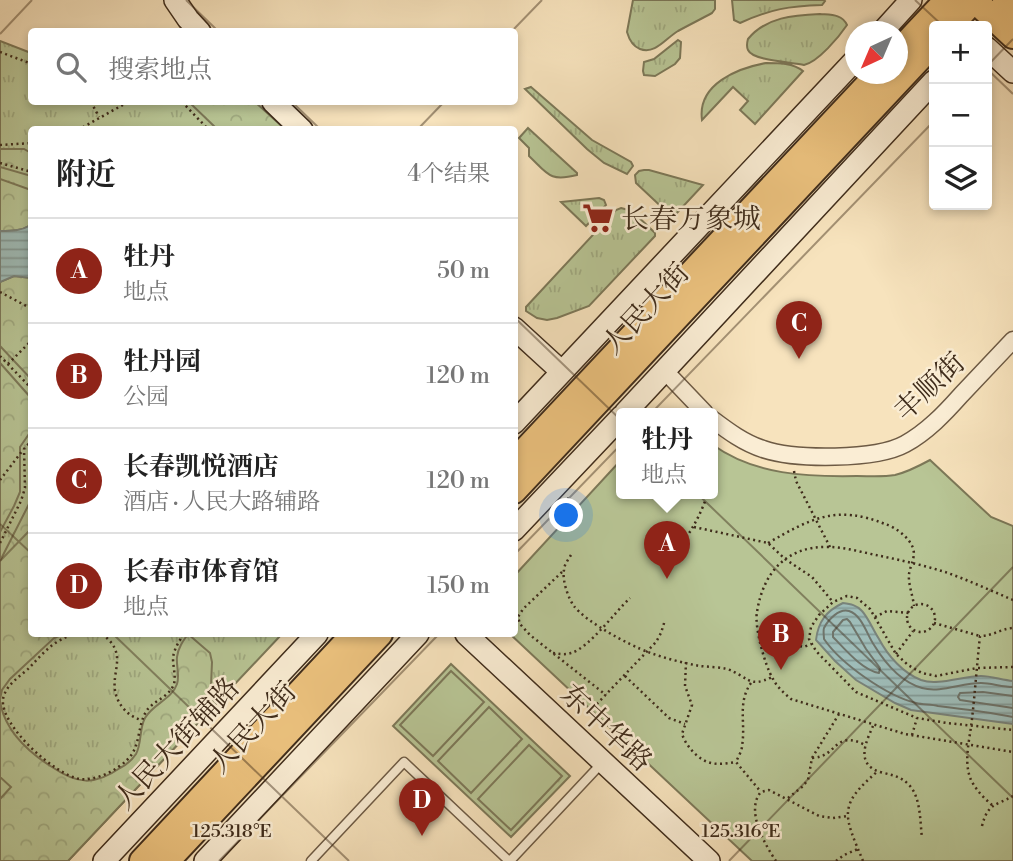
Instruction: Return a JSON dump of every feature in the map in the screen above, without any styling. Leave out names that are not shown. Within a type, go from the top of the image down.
[{"type":"main road","points":[[175,0],[197,28]]},
{"type":"main road","points":[[892,21],[911,0]]},
{"type":"main road","points":[[908,44],[949,13],[974,0],[1002,9],[1013,36]]},
{"type":"main road","name":"人民大街","points":[[518,487],[929,48]]},
{"type":"main road","points":[[992,53],[1013,72]]},
{"type":"main road","points":[[518,419],[845,71]]},
{"type":"main road","name":"人民大街","points":[[518,458],[869,84]]},
{"type":"main road","points":[[629,408],[931,84]]},
{"type":"main road","points":[[276,105],[298,126]]},
{"type":"main road","points":[[518,332],[562,372]]},
{"type":"main road","points":[[518,526],[616,421]]},
{"type":"main road","name":"人民大街辅路","points":[[104,861],[314,637]]},
{"type":"main road","name":"人民大街","points":[[142,861],[351,637]]},
{"type":"main road","name":"人民大街","points":[[167,861],[377,637]]},
{"type":"main road","points":[[205,861],[415,637]]},
{"type":"main road","name":"东中华路","points":[[469,637],[709,861]]},
{"type":"street","name":"丰顺街","points":[[718,423],[764,450],[792,455],[827,458],[885,452],[904,445],[923,432],[1013,340]]},
{"type":"street","points":[[664,370],[700,408]]},
{"type":"lane","points":[[311,861],[404,762],[509,861],[603,762]]},
{"type":"path","points":[[0,52],[28,62]]},
{"type":"path","points":[[92,105],[99,118]]},
{"type":"path","points":[[85,126],[123,105]]},
{"type":"path","points":[[185,105],[205,126]]},
{"type":"path","points":[[0,145],[28,143]]},
{"type":"path","points":[[0,163],[28,171]]},
{"type":"path","points":[[0,292],[28,307]]},
{"type":"path","points":[[8,364],[28,344]]},
{"type":"path","points":[[0,356],[28,385]]},
{"type":"path","points":[[0,480],[28,444]]},
{"type":"path","points":[[0,543],[25,488],[24,449]]},
{"type":"path","points":[[792,455],[796,481],[830,547]]},
{"type":"path","points":[[565,496],[578,507]]},
{"type":"path","points":[[684,542],[706,499]]},
{"type":"path","points":[[768,543],[815,519],[839,513],[870,518],[893,527],[913,548],[913,563],[909,573],[914,606]]},
{"type":"path","points":[[694,527],[768,543],[785,559],[812,577],[833,602]]},
{"type":"path","points":[[1013,600],[948,573],[913,563],[830,547],[813,548],[796,553],[775,567],[766,579],[756,616],[772,677],[779,689],[790,699],[912,736],[1013,752]]},
{"type":"path","points":[[571,555],[564,570],[518,617],[520,625],[606,695]]},
{"type":"path","points":[[564,570],[568,593],[575,606],[602,628],[646,652],[727,669],[752,682],[759,683],[772,677]]},
{"type":"path","points":[[754,596],[760,597]]},
{"type":"path","points":[[1013,667],[977,668],[936,676],[922,673],[896,654],[870,609],[857,598],[847,596],[833,602],[811,627],[811,644],[856,692],[917,718],[1013,730]]},
{"type":"path","points":[[553,653],[573,653],[590,641],[630,598]]},
{"type":"path","points":[[924,604],[932,609],[934,623],[924,632],[914,630],[908,622],[909,613],[914,606],[924,604]]},
{"type":"path","points":[[874,617],[887,611],[909,613]]},
{"type":"path","points":[[593,708],[662,633],[665,620]]},
{"type":"path","points":[[934,623],[980,636],[990,636],[1013,628]]},
{"type":"path","points":[[896,654],[914,630]]},
{"type":"path","points":[[980,636],[967,745],[968,767],[971,779],[980,794],[992,805]]},
{"type":"path","points":[[68,637],[56,641],[46,649],[13,682],[5,692],[3,701],[5,713],[28,746],[52,765],[81,779],[90,779],[115,769],[134,752],[142,720],[152,705],[168,693],[175,682],[173,657],[182,637]]},
{"type":"path","points":[[105,637],[114,645],[117,654],[113,686],[115,696],[128,713],[142,720]]},
{"type":"path","points":[[763,649],[780,642],[804,647],[811,644]]},
{"type":"path","points":[[686,662],[685,686],[692,705],[682,734],[685,743],[710,763],[736,762]]},
{"type":"path","points":[[624,675],[669,718],[685,724]]},
{"type":"path","points":[[736,762],[742,748],[743,698],[752,682]]},
{"type":"path","points":[[788,798],[808,780],[812,758],[839,714]]},
{"type":"path","points":[[912,736],[917,718]]},
{"type":"path","points":[[873,724],[864,757],[869,766],[901,778],[916,794],[922,838]]},
{"type":"path","points":[[812,758],[822,757],[844,740],[851,739],[865,746]]},
{"type":"path","points":[[736,762],[761,792]]},
{"type":"path","points":[[863,861],[847,816],[847,808],[855,794],[878,771]]},
{"type":"path","points":[[776,861],[759,828],[755,810],[757,796],[761,792],[769,790],[819,816],[847,816]]},
{"type":"path","points":[[982,826],[985,814],[992,805],[1013,796]]},
{"type":"path","points":[[836,861],[858,849]]},
{"type":"green space","points":[[633,0],[715,0],[715,9],[655,48],[645,50],[633,44],[627,32]]},
{"type":"green space","points":[[732,0],[825,1],[822,5],[771,11],[740,23],[734,20]]},
{"type":"green space","points":[[832,15],[845,21],[845,28],[816,59],[804,65],[751,54],[747,46],[748,39],[755,32],[772,22],[791,17]]},
{"type":"green space","points":[[678,40],[681,42],[680,58],[675,64],[655,76],[644,75],[644,62],[654,59]]},
{"type":"green space","points":[[0,41],[28,52],[28,105],[258,105],[282,126],[28,126],[28,637],[279,637],[68,861],[0,861]]},
{"type":"green space","points":[[766,63],[781,63],[803,71],[755,124],[740,110],[748,101],[733,87],[702,120],[702,107],[713,87],[743,69]]},
{"type":"green space","points":[[531,87],[592,140],[631,162],[633,166],[627,174],[604,163],[587,149],[525,89]]},
{"type":"green space","points":[[192,105],[258,105],[282,126],[214,126]]},
{"type":"green space","points":[[528,128],[577,175],[560,178],[541,168],[529,156],[529,148],[519,138]]},
{"type":"green space","points":[[0,149],[28,151],[28,175],[0,167]]},
{"type":"green space","points":[[649,170],[703,185],[676,214],[669,214],[636,183],[635,175],[639,171]]},
{"type":"green space","points":[[0,179],[28,189],[28,226],[20,230],[0,231]]},
{"type":"green space","points":[[599,198],[604,200],[606,205],[586,226],[561,202]]},
{"type":"green space","points":[[621,208],[632,211],[655,236],[589,306],[547,320],[537,318],[526,311],[526,307],[616,210]]},
{"type":"green space","points":[[14,276],[28,278],[28,376],[0,346],[0,282]]},
{"type":"green space","points":[[1,364],[28,395],[28,435],[20,447],[20,492],[0,532]]},
{"type":"green space","points":[[718,448],[746,463],[801,475],[890,476],[909,471],[930,460],[991,517],[1013,526],[1013,861],[752,861],[513,637],[518,637],[518,572],[616,465],[616,499],[718,499]]},
{"type":"green space","points":[[28,506],[28,637],[56,637],[10,679],[2,690],[0,699],[0,561]]},
{"type":"green space","points":[[186,637],[191,637],[210,653],[214,706],[68,861],[0,861],[0,799],[11,787],[0,777],[0,702],[12,731],[43,761],[78,780],[102,778],[136,754],[145,718],[175,689],[181,645]]},
{"type":"green space","points":[[451,664],[570,776],[511,837],[393,726]]},
{"type":"green space","points":[[451,671],[484,702],[433,756],[400,725]]},
{"type":"green space","points":[[489,707],[522,739],[471,793],[438,761]]},
{"type":"green space","points":[[529,745],[562,776],[511,830],[478,799]]},
{"type":"water","points":[[28,226],[28,278],[14,276],[0,282],[0,231],[20,230]]},
{"type":"water","points":[[843,603],[860,609],[891,658],[921,680],[935,682],[981,676],[1013,681],[1013,724],[911,710],[856,680],[816,640],[824,618]]},
{"type":"place","name":"长春万象城","points":[[598,218]]},
{"type":"place","name":"长春凯悦酒店","points":[[799,359]]},
{"type":"place","name":"牡丹","points":[[667,579]]},
{"type":"place","name":"牡丹园","points":[[781,670]]},
{"type":"place","name":"长春市体育馆","points":[[422,836]]}]
